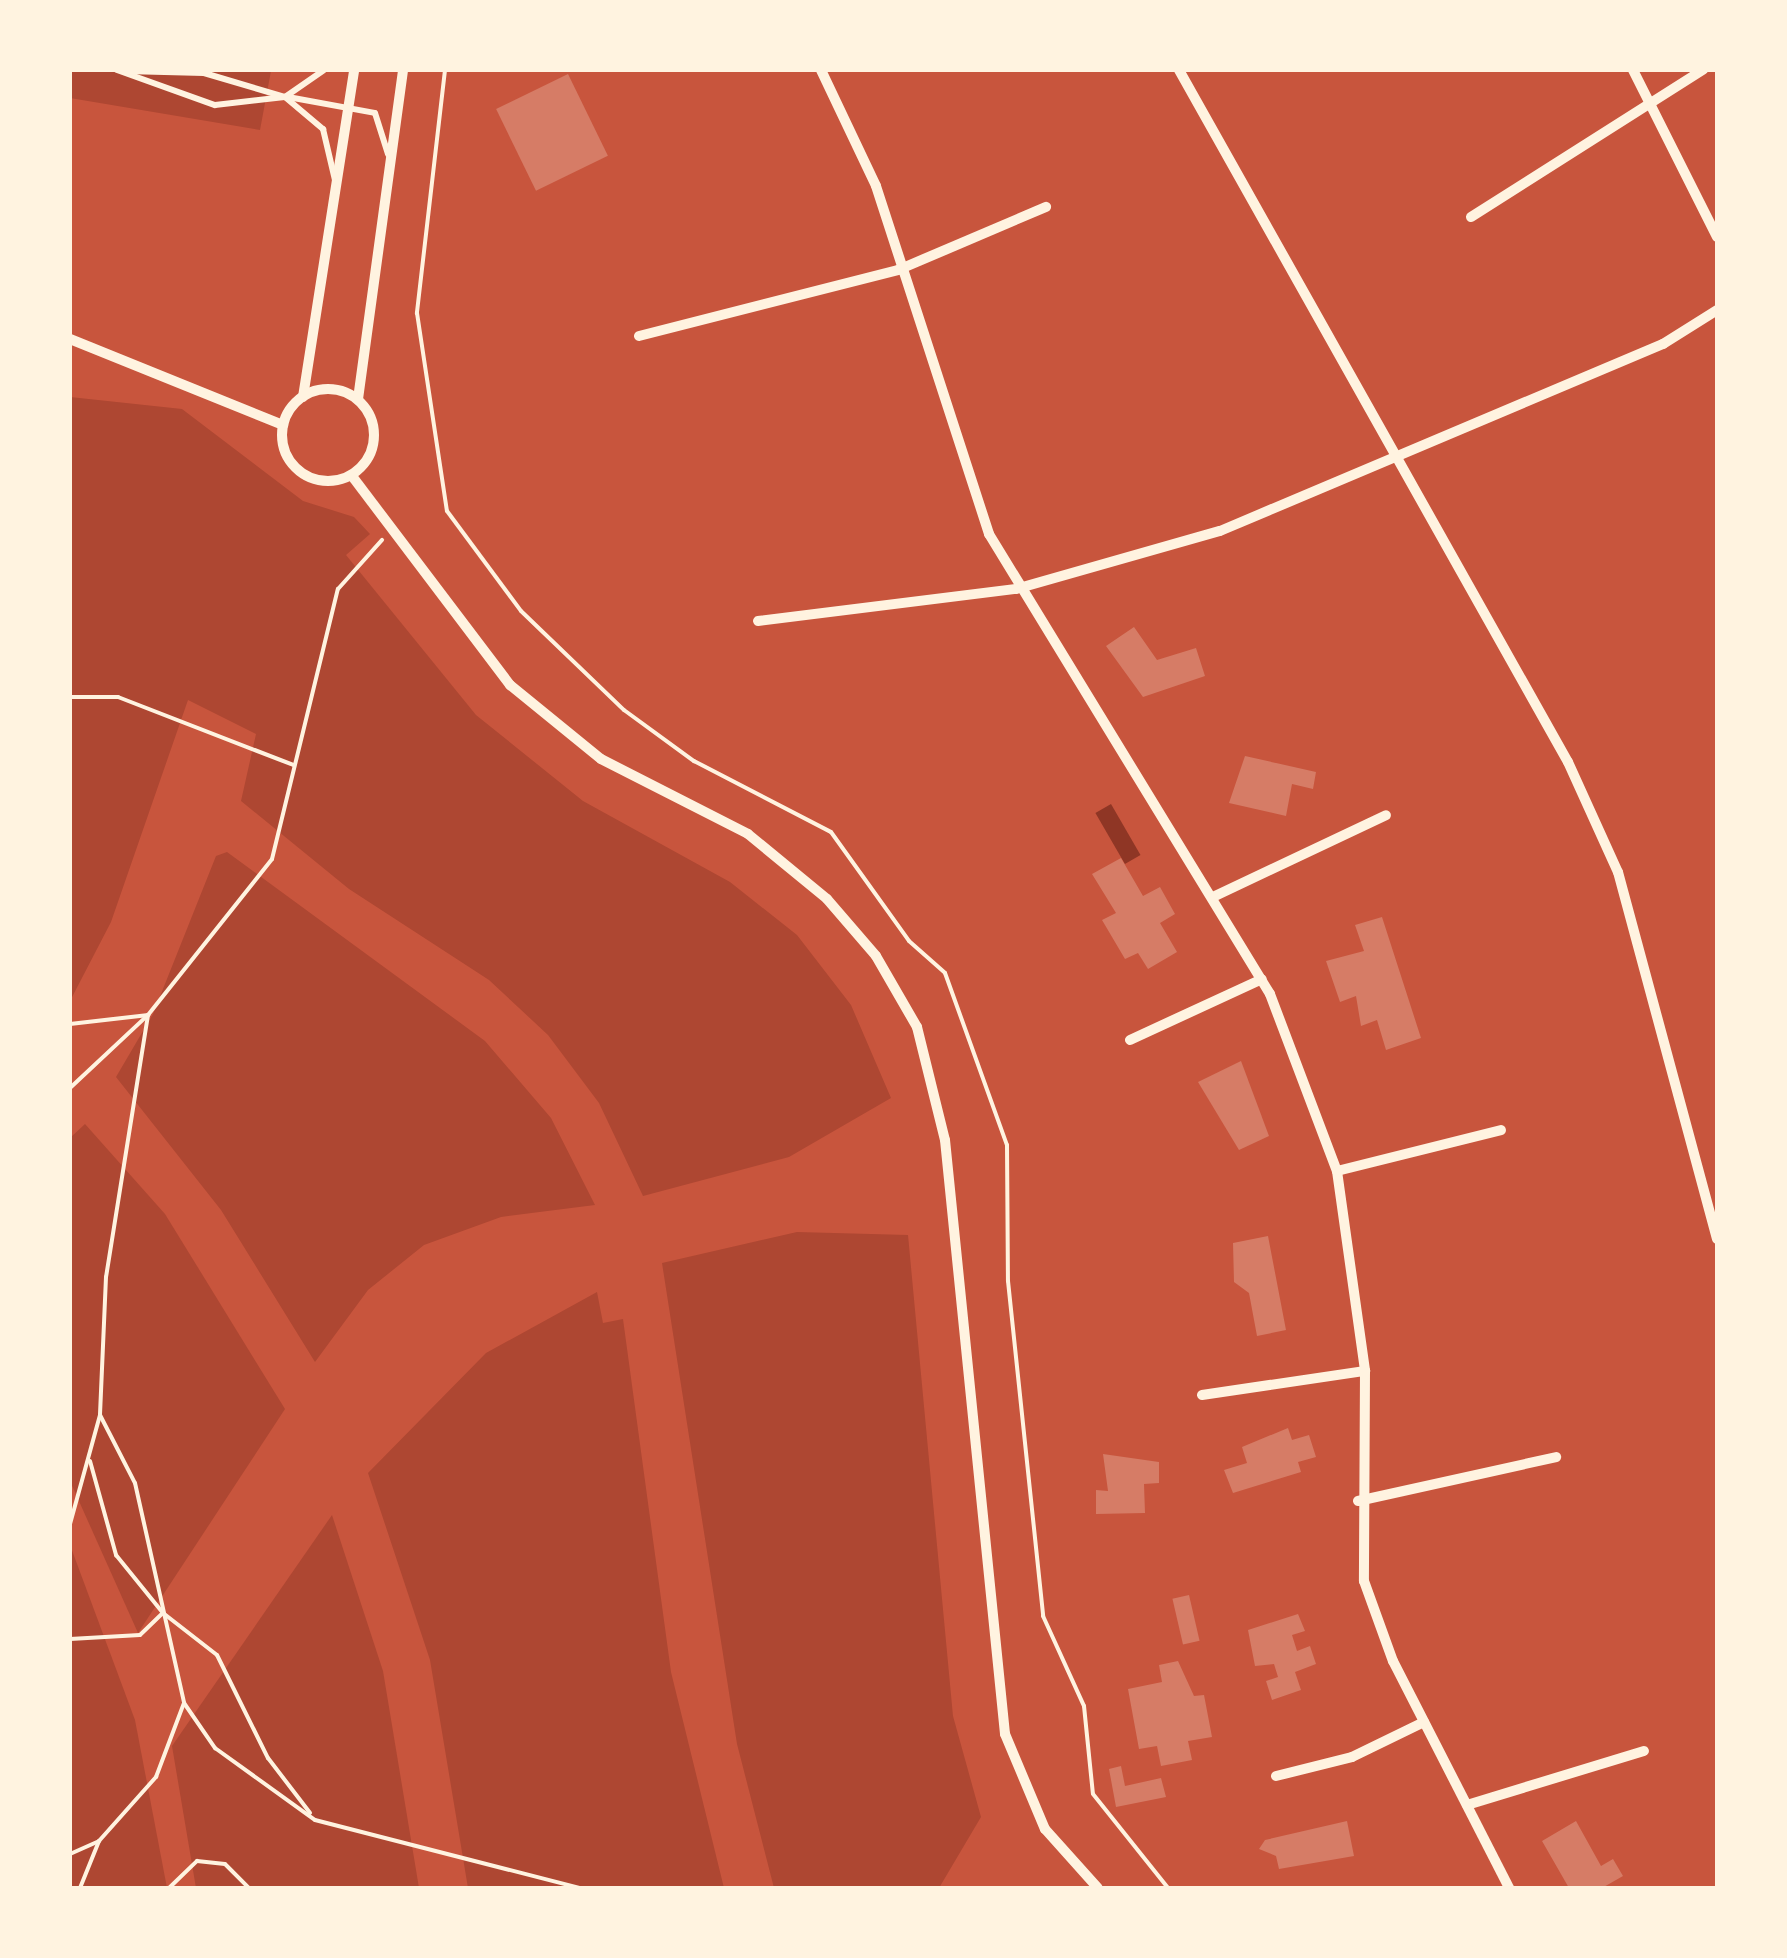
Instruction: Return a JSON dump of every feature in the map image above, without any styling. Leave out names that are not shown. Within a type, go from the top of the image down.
[{"type":"street","points":[[352,476],[301,473],[288,460],[283,425],[302,396],[354,70]]},
{"type":"street","points":[[352,476],[373,448],[358,399],[402,70]]},
{"type":"street","points":[[821,70],[876,186],[898,270],[1016,588],[1216,896],[1262,979],[1336,1171],[1365,1370],[1358,1500],[1364,1581],[1424,1722],[1509,1888]]},
{"type":"street","points":[[1179,70],[1568,762],[1618,872],[1717,1239]]},
{"type":"street","points":[[1633,70],[1717,237]]},
{"type":"street","points":[[1471,216],[1703,70]]},
{"type":"street","points":[[639,336],[898,270],[1046,207]]},
{"type":"street","points":[[758,621],[1016,588],[1220,531],[1663,344],[1717,310]]},
{"type":"street","points":[[70,339],[283,425]]},
{"type":"street","points":[[302,396],[340,390],[358,399]]},
{"type":"street","points":[[352,476],[390,534],[510,685],[601,759],[748,834],[827,899],[876,956],[917,1027],[945,1140],[1005,1734],[1045,1829],[1098,1888]]},
{"type":"street","points":[[1216,896],[1386,814]]},
{"type":"street","points":[[1130,1040],[1262,979]]},
{"type":"street","points":[[1336,1171],[1501,1130]]},
{"type":"street","points":[[1202,1395],[1365,1370]]},
{"type":"street","points":[[1358,1500],[1556,1458]]},
{"type":"street","points":[[1276,1776],[1352,1758],[1424,1722]]},
{"type":"street","points":[[1466,1805],[1644,1750]]},
{"type":"lane","points":[[118,70],[215,105],[285,97],[324,70]]},
{"type":"lane","points":[[118,70],[204,73],[285,97],[375,113],[390,164]]},
{"type":"lane","points":[[285,97],[323,128],[337,190]]},
{"type":"path","points":[[446,70],[417,313],[448,511],[521,611],[624,710],[694,761],[831,832],[908,941],[945,973],[1007,1145],[1008,1281],[1044,1616],[1084,1706],[1093,1794],[1168,1888]]},
{"type":"path","points":[[70,1088],[148,1015],[272,859],[338,589],[390,534]]},
{"type":"path","points":[[70,697],[118,697],[294,766]]},
{"type":"path","points":[[70,1024],[148,1015]]},
{"type":"path","points":[[70,1524],[100,1415],[106,1277],[148,1015]]},
{"type":"path","points":[[100,1415],[135,1482],[184,1704],[215,1748],[316,1820],[580,1888]]},
{"type":"path","points":[[90,1461],[116,1555],[164,1613],[217,1654],[268,1758],[316,1820]]},
{"type":"path","points":[[70,1639],[140,1635],[164,1613]]},
{"type":"path","points":[[80,1888],[99,1841],[156,1777],[184,1704]]},
{"type":"path","points":[[70,1854],[99,1841]]},
{"type":"path","points":[[169,1888],[197,1861],[225,1864],[249,1888]]},
{"type":"shaded area","points":[[70,70],[283,70],[271,71],[260,130],[70,98]]},
{"type":"shaded area","points":[[70,397],[182,409],[303,501],[354,517],[370,534],[346,555],[476,715],[583,801],[730,882],[797,935],[851,1005],[891,1098],[789,1157],[643,1196],[599,1103],[548,1035],[489,980],[349,889],[241,801],[256,734],[188,700],[111,922],[70,1001]]},
{"type":"shaded area","points":[[1111,804],[1140,855],[1125,864],[1095,813]]},
{"type":"shaded area","points":[[227,852],[485,1041],[551,1118],[595,1205],[501,1217],[424,1245],[368,1290],[315,1362],[221,1210],[116,1077],[153,1014],[216,856]]},
{"type":"shaded area","points":[[85,1124],[165,1214],[285,1409],[138,1633],[70,1481],[70,1138]]},
{"type":"shaded area","points":[[797,1232],[908,1235],[953,1716],[981,1817],[939,1888],[774,1888],[737,1744],[662,1263]]},
{"type":"shaded area","points":[[597,1292],[603,1323],[623,1319],[671,1672],[724,1888],[468,1888],[430,1660],[368,1473],[486,1353]]},
{"type":"shaded area","points":[[332,1515],[383,1671],[419,1888],[196,1888],[172,1746]]},
{"type":"shaded area","points":[[70,1545],[135,1720],[167,1888],[70,1888]]},
{"type":"building","points":[[568,74],[608,156],[536,191],[496,109]]},
{"type":"building","points":[[1134,627],[1157,660],[1196,648],[1205,676],[1143,697],[1106,646]]},
{"type":"building","points":[[1245,756],[1316,772],[1313,789],[1292,784],[1286,816],[1229,803]]},
{"type":"building","points":[[1121,858],[1143,896],[1160,887],[1175,914],[1160,923],[1177,952],[1148,969],[1138,953],[1125,959],[1102,920],[1116,913],[1092,874]]},
{"type":"building","points":[[1382,917],[1421,1038],[1386,1050],[1377,1020],[1361,1026],[1356,996],[1340,1002],[1326,961],[1364,951],[1355,925]]},
{"type":"building","points":[[1241,1061],[1269,1136],[1239,1150],[1198,1082]]},
{"type":"building","points":[[1268,1236],[1286,1330],[1257,1336],[1249,1293],[1234,1282],[1233,1243]]},
{"type":"building","points":[[1288,1428],[1292,1440],[1309,1435],[1316,1457],[1298,1462],[1301,1472],[1233,1493],[1224,1470],[1247,1463],[1242,1447]]},
{"type":"building","points":[[1103,1454],[1159,1462],[1159,1483],[1144,1484],[1145,1513],[1096,1514],[1096,1490],[1108,1491]]},
{"type":"building","points":[[1189,1595],[1200,1641],[1183,1645],[1172,1599]]},
{"type":"building","points":[[1298,1614],[1305,1631],[1292,1635],[1297,1651],[1310,1646],[1316,1664],[1295,1672],[1301,1690],[1272,1700],[1266,1681],[1278,1677],[1274,1664],[1255,1666],[1248,1630]]},
{"type":"building","points":[[1178,1661],[1194,1696],[1204,1695],[1212,1737],[1188,1741],[1192,1760],[1161,1766],[1157,1746],[1139,1749],[1128,1689],[1162,1682],[1159,1665]]},
{"type":"building","points":[[1121,1766],[1125,1786],[1161,1778],[1166,1797],[1116,1807],[1109,1769]]},
{"type":"building","points":[[1347,1821],[1354,1856],[1279,1869],[1276,1856],[1259,1849],[1265,1840]]},
{"type":"building","points":[[1576,1821],[1601,1866],[1613,1859],[1623,1876],[1602,1888],[1569,1888],[1542,1841]]}]
